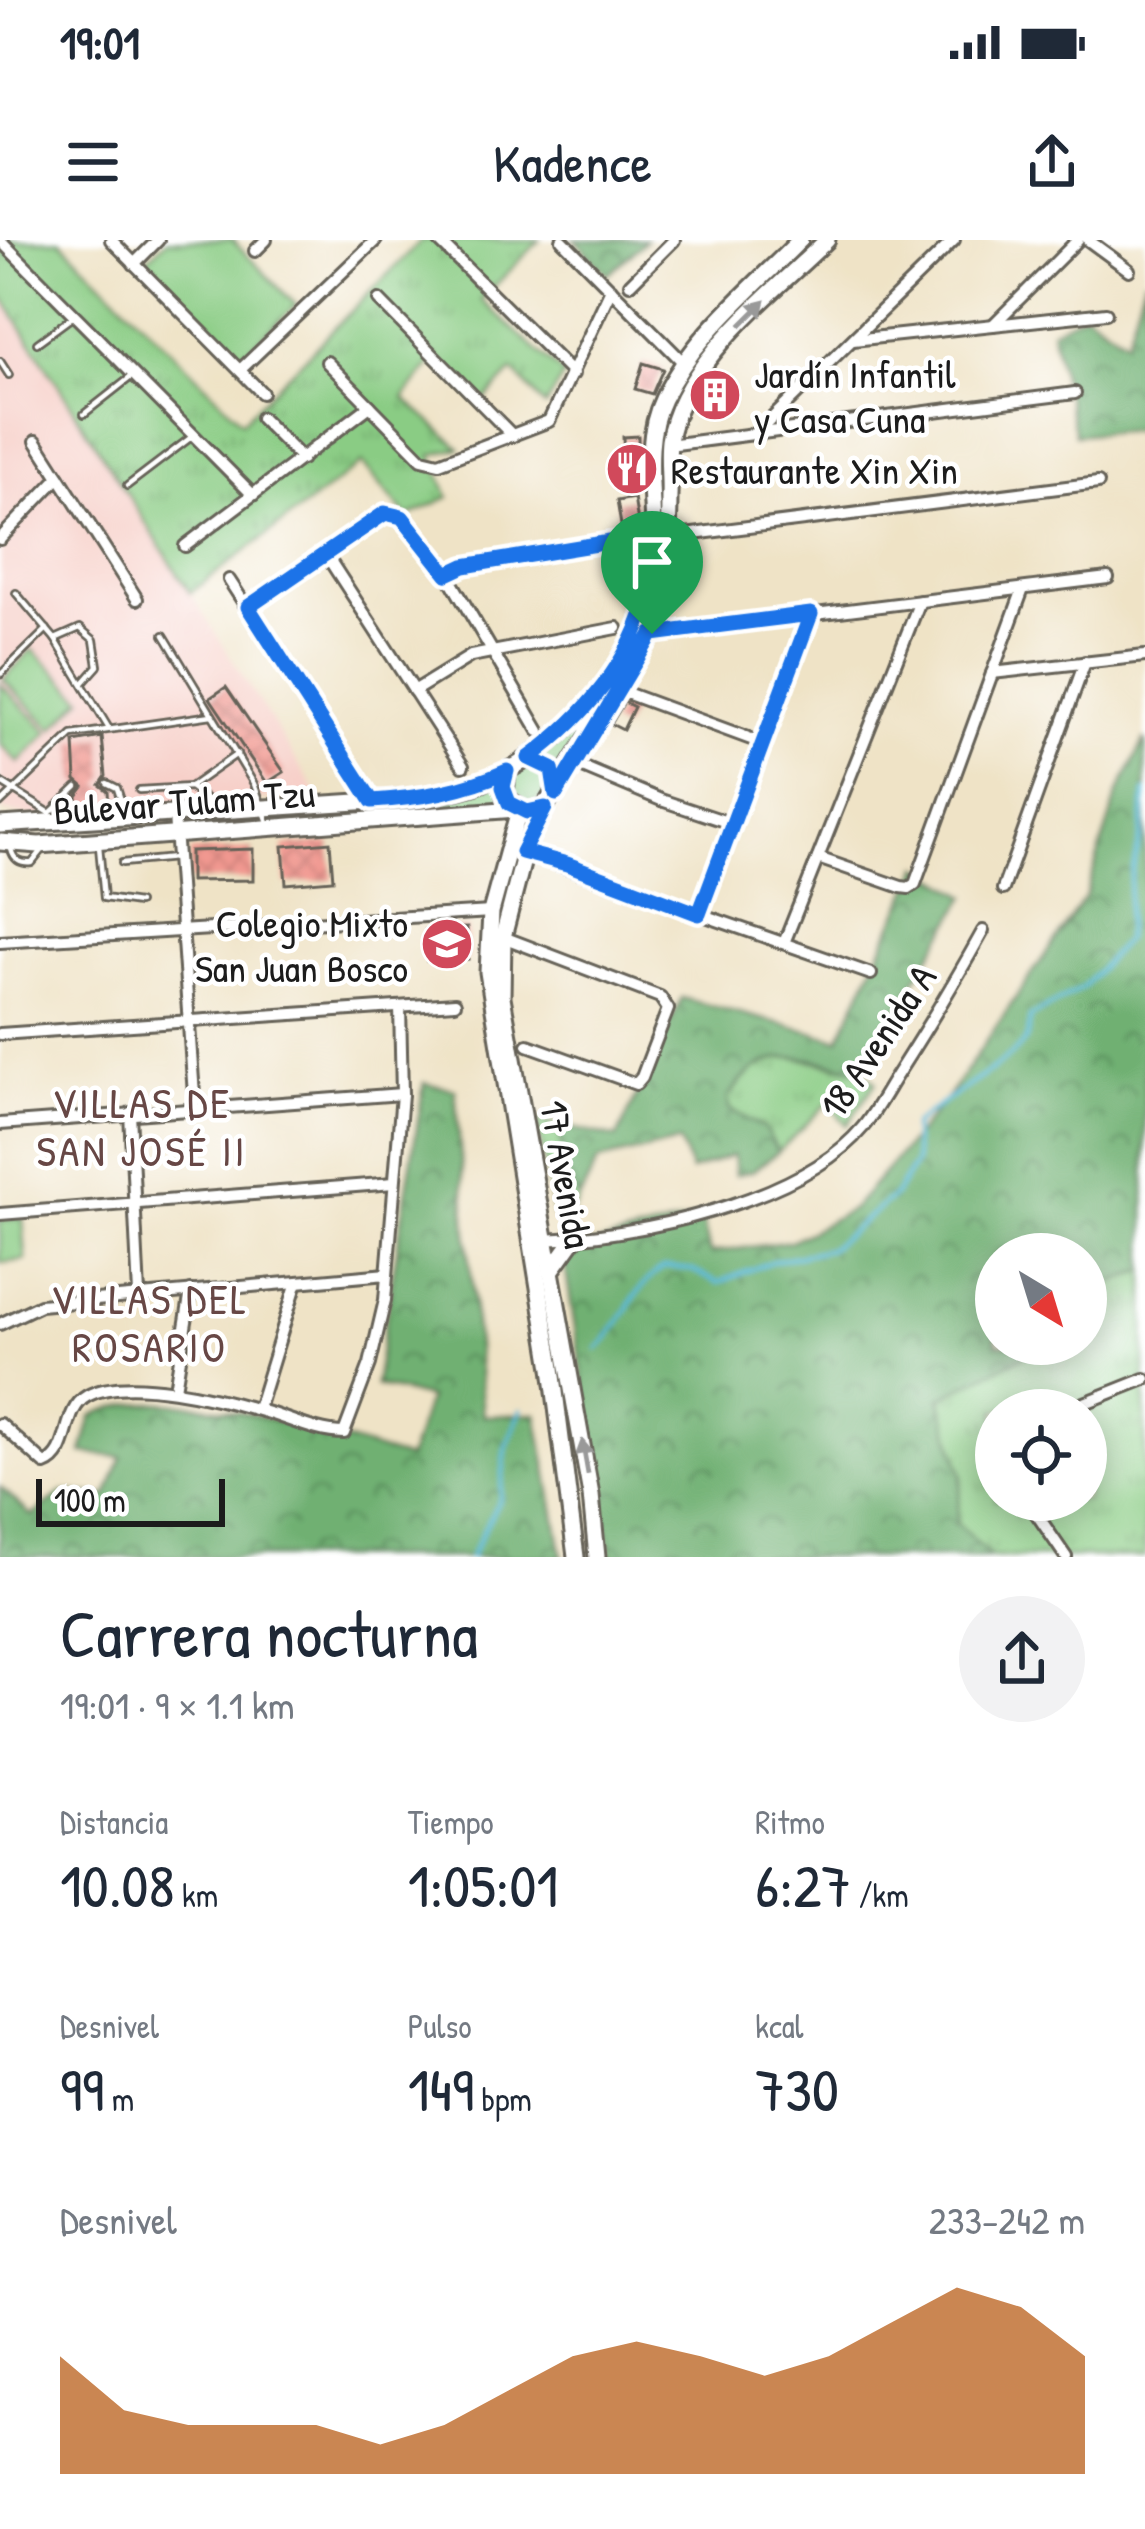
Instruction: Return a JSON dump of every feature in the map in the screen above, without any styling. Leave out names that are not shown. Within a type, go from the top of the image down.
[{"type":"main road","name":"17 Avenida","points":[[529,758],[601,691],[634,634],[660,536],[651,440],[661,402],[698,344],[800,240]]},
{"type":"main road","name":"17 Avenida","points":[[577,1557],[502,997],[503,937],[522,852],[652,634],[660,608],[668,445],[684,397],[712,353],[827,240]]},
{"type":"main road","points":[[529,758],[552,769],[551,801],[527,812],[517,809],[503,787],[507,771],[529,758]]},
{"type":"main road","name":"Bulevar Tulam Tzu","points":[[0,825],[420,798],[507,771]]},
{"type":"main road","name":"17 Avenida","points":[[517,809],[491,912],[490,1000],[537,1240],[551,1271],[591,1495],[597,1557]]},
{"type":"main road","name":"Bulevar Tulam Tzu","points":[[5,843],[46,844],[517,809]]},
{"type":"main road","points":[[126,819],[126,838]]},
{"type":"main road","points":[[551,1271],[574,1239]]},
{"type":"street","points":[[1,240],[253,495]]},
{"type":"street","points":[[111,240],[262,393]]},
{"type":"street","points":[[134,264],[158,240]]},
{"type":"street","points":[[255,251],[266,240]]},
{"type":"street","points":[[240,370],[376,240]]},
{"type":"street","points":[[562,240],[683,363]]},
{"type":"street","points":[[631,284],[674,240]]},
{"type":"street","points":[[757,432],[954,240]]},
{"type":"street","points":[[993,325],[1078,240]]},
{"type":"street","points":[[1088,240],[1129,270]]},
{"type":"street","points":[[439,241],[573,374]]},
{"type":"street","points":[[327,362],[430,463],[549,421],[611,290]]},
{"type":"street","points":[[379,300],[513,436]]},
{"type":"street","points":[[853,340],[1106,314]]},
{"type":"street","points":[[668,445],[1075,393]]},
{"type":"street","points":[[185,546],[370,406]]},
{"type":"street","points":[[261,418],[302,459]]},
{"type":"street","points":[[36,441],[137,599]]},
{"type":"street","points":[[0,539],[59,477]]},
{"type":"street","points":[[447,574],[464,566],[660,536],[1098,483]]},
{"type":"street","points":[[248,607],[389,512],[406,520],[447,574],[539,730]]},
{"type":"street","points":[[325,553],[463,766]]},
{"type":"street","points":[[652,634],[1108,578]]},
{"type":"street","points":[[229,580],[372,801]]},
{"type":"street","points":[[818,857],[909,889],[915,884],[1023,589]]},
{"type":"street","points":[[784,943],[920,601]]},
{"type":"street","points":[[699,914],[811,614]]},
{"type":"street","points":[[415,691],[471,656],[617,628]]},
{"type":"street","points":[[992,674],[1145,656]]},
{"type":"street","points":[[1004,890],[1084,662]]},
{"type":"street","points":[[618,690],[762,743]]},
{"type":"street","points":[[573,763],[733,824]]},
{"type":"street","points":[[174,815],[194,1108]]},
{"type":"street","points":[[522,852],[871,974]]},
{"type":"street","points":[[0,942],[491,912]]},
{"type":"street","name":"18 Avenida A","points":[[537,1240],[600,1237],[760,1196],[829,1159],[863,1127],[983,931]]},
{"type":"street","points":[[503,937],[666,1002],[668,1009],[636,1084],[528,1045]]},
{"type":"street","points":[[0,1034],[455,1003]]},
{"type":"street","points":[[0,1424],[45,1464],[58,1456],[73,1408],[88,1395],[114,1389],[175,1389],[344,1433],[370,1364],[387,1274],[402,1094],[400,1006]]},
{"type":"street","points":[[0,1124],[402,1094]]},
{"type":"street","points":[[130,1113],[139,1295]]},
{"type":"street","points":[[0,1214],[394,1183]]},
{"type":"street","points":[[0,1324],[40,1305],[387,1274]]},
{"type":"street","points":[[258,1409],[296,1285]]},
{"type":"street","points":[[175,1389],[191,1292]]},
{"type":"street","points":[[1107,1394],[1145,1379]]},
{"type":"street","points":[[1041,1521],[1066,1557]]},
{"type":"lane","points":[[38,343],[75,315]]},
{"type":"lane","points":[[0,361],[9,376]]},
{"type":"lane","points":[[84,414],[133,376]]},
{"type":"lane","points":[[128,486],[194,435]]},
{"type":"lane","points":[[16,593],[55,639],[109,728]]},
{"type":"lane","points":[[55,639],[80,628],[94,640],[98,666],[83,683]]},
{"type":"lane","points":[[0,676],[47,629]]},
{"type":"lane","points":[[164,635],[237,754],[265,808],[269,827]]},
{"type":"lane","points":[[0,804],[72,735],[212,715]]},
{"type":"lane","points":[[139,790],[190,788],[237,754]]},
{"type":"lane","points":[[0,782],[44,819],[77,787]]},
{"type":"lane","points":[[107,783],[117,788],[126,819]]},
{"type":"lane","points":[[190,788],[221,812]]},
{"type":"lane","points":[[98,840],[104,898],[138,903]]},
{"type":"lane","points":[[122,862],[175,858]]},
{"type":"shaded area","points":[[0,293],[318,795],[42,819],[0,810]]},
{"type":"green space","points":[[0,240],[60,240],[242,421],[422,240],[540,240],[481,300],[564,375],[545,406],[513,371],[480,405],[436,358],[404,398],[460,448],[432,455],[449,497],[407,517],[362,463],[190,593],[0,293]]},
{"type":"green space","points":[[167,240],[232,240],[296,305],[240,357],[144,262]]},
{"type":"green space","points":[[575,240],[646,240],[608,275]]},
{"type":"green space","points":[[1145,277],[1145,429],[1075,435],[1051,330],[1085,312],[1126,341]]},
{"type":"green space","points":[[32,649],[83,698],[53,729],[3,679]]},
{"type":"green space","points":[[0,684],[49,732],[19,763],[0,744]]},
{"type":"green space","points":[[609,693],[559,778],[540,756]]},
{"type":"green space","points":[[1145,739],[1145,1270],[1107,1285],[1107,1233],[975,1233],[975,1365],[1005,1365],[940,1398],[962,1475],[956,1523],[991,1557],[611,1557],[564,1259],[586,1246],[702,1217],[710,1253],[791,1241],[852,1209],[948,1097],[1086,895],[1117,796]]},
{"type":"green space","points":[[530,766],[543,771],[548,784],[543,797],[530,802],[517,797],[512,784],[517,771]]},
{"type":"green space","points":[[500,779],[507,804],[400,813],[401,808]]},
{"type":"green space","points":[[920,867],[967,896],[860,1070],[803,1058],[771,1061],[742,1079],[728,1097],[729,1109],[765,1129],[778,1152],[752,1171],[735,1175],[733,1155],[691,1171],[679,1142],[598,1161],[579,1199],[567,1170],[558,1125],[617,1138],[682,998],[839,1039]]},
{"type":"green space","points":[[783,1055],[860,1070],[876,1082],[847,1125],[828,1103],[778,1152],[765,1129],[729,1109],[727,1097],[758,1064]]},
{"type":"green space","points":[[424,1083],[455,1089],[483,1416],[537,1414],[563,1557],[0,1557],[0,1487],[32,1516],[63,1492],[107,1496],[122,1457],[82,1453],[92,1416],[124,1406],[162,1403],[248,1414],[408,1459],[428,1398],[375,1385]]},
{"type":"green space","points":[[537,1120],[558,1125],[579,1199],[566,1225],[554,1217]]},
{"type":"green space","points":[[23,1218],[26,1260],[0,1263],[0,1220]]},
{"type":"green space","points":[[1145,1270],[1145,1557],[991,1557],[956,1523],[962,1475],[939,1397],[1004,1365],[1107,1365],[1107,1285]]},
{"type":"building","points":[[643,363],[663,369],[652,394],[635,389]]},
{"type":"building","name":"Jardín Infantil y Casa Cuna","points":[[708,385],[727,391],[723,405],[704,400]]},
{"type":"building","points":[[638,436],[639,476],[625,477],[623,437]]},
{"type":"building","points":[[634,498],[638,523],[621,525],[617,501]]},
{"type":"building","points":[[226,687],[284,772],[267,783],[210,698]]},
{"type":"building","points":[[624,702],[634,707],[623,730],[611,724]]},
{"type":"building","points":[[102,737],[106,776],[100,785],[108,791],[109,806],[78,808],[77,796],[84,787],[76,780],[74,742]]},
{"type":"building","points":[[330,842],[333,880],[286,884],[283,846]]},
{"type":"building","points":[[253,849],[253,880],[190,881],[190,851]]},
{"type":"building","name":"Colegio Mixto San Juan Bosco","points":[[467,928],[468,959],[427,961],[426,930]]},
{"type":"waterway","points":[[598,1349],[644,1285],[664,1267],[692,1270],[718,1283],[770,1262],[829,1249],[895,1195],[915,1163],[913,1125],[1021,1046],[1030,1017],[1082,988],[1125,940],[1145,792]]},
{"type":"waterway","points":[[470,1557],[500,1498],[506,1448],[521,1410]]},
{"type":"place","name":"Jardín Infantil y Casa Cuna","points":[[715,395]]},
{"type":"place","name":"Restaurante Xin Xin","points":[[632,469]]},
{"type":"place","name":"Colegio Mixto San Juan Bosco","points":[[447,944]]},
{"type":"district","name":"VILLAS DE SAN JOSÉ II","points":[[142,1126]]},
{"type":"district","name":"VILLAS DEL ROSARIO","points":[[150,1322]]},
{"type":"route","points":[[385,513],[402,517],[447,574],[464,566],[652,535],[650,586],[634,634],[601,691],[529,758],[552,769],[556,794],[652,634],[811,614],[699,914],[522,852],[545,808],[527,812],[509,803],[503,787],[507,771],[476,785],[420,798],[372,801],[248,607],[385,513]]}]
